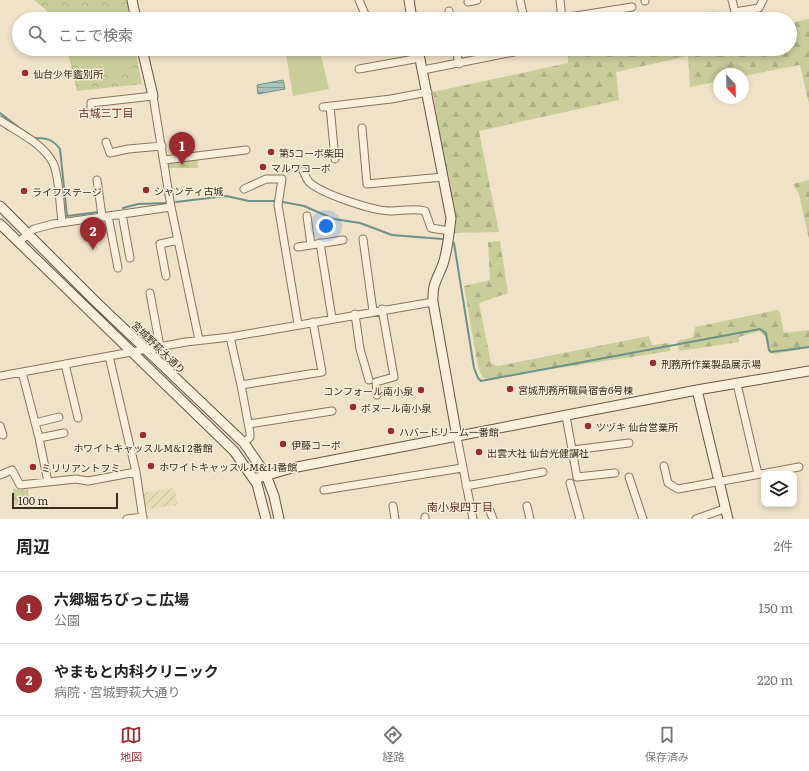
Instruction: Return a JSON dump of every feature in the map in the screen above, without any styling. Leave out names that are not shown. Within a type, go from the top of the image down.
[{"type":"street","points":[[132,0],[135,12]]},
{"type":"street","points":[[359,0],[364,12]]},
{"type":"street","points":[[408,0],[411,12]]},
{"type":"street","points":[[468,2],[477,0]]},
{"type":"street","points":[[520,0],[523,12]]},
{"type":"street","points":[[560,0],[561,12]]},
{"type":"street","points":[[732,0],[735,12],[759,8],[763,0]]},
{"type":"street","points":[[600,12],[632,7]]},
{"type":"street","points":[[143,56],[162,146],[171,208],[199,340]]},
{"type":"street","points":[[359,69],[411,56]]},
{"type":"street","points":[[420,56],[428,92],[450,218],[443,263],[433,287],[433,302],[462,468],[473,519]]},
{"type":"street","points":[[457,56],[458,64]]},
{"type":"street","points":[[423,70],[496,56]]},
{"type":"street","points":[[335,159],[327,107],[391,99],[428,92]]},
{"type":"street","points":[[91,114],[91,103],[152,96]]},
{"type":"street","points":[[0,120],[29,139],[47,154],[54,164],[62,222]]},
{"type":"street","points":[[362,128],[367,184],[443,177]]},
{"type":"street","points":[[106,142],[110,153],[128,149],[162,146]]},
{"type":"street","points":[[164,160],[246,150]]},
{"type":"street","points":[[303,171],[308,181],[316,187],[328,192],[372,209],[390,211],[417,209],[425,211],[431,228],[449,231]]},
{"type":"street","points":[[244,189],[266,179],[282,179],[278,205],[298,324]]},
{"type":"street","points":[[96,180],[118,268]]},
{"type":"street","name":"宮城野萩大通り","points":[[0,206],[146,350],[244,443],[266,475],[274,496],[279,519]]},
{"type":"street","points":[[19,242],[28,233],[39,227],[62,222],[171,208]]},
{"type":"street","points":[[122,214],[130,258]]},
{"type":"street","points":[[308,216],[311,245]]},
{"type":"street","points":[[13,219],[1,228],[19,242],[130,352],[234,451],[254,479],[259,490],[266,519]]},
{"type":"street","points":[[363,239],[373,311]]},
{"type":"street","points":[[166,276],[160,244],[178,240]]},
{"type":"street","points":[[298,247],[343,240]]},
{"type":"street","points":[[320,243],[332,318]]},
{"type":"street","points":[[150,293],[160,347]]},
{"type":"street","points":[[0,376],[199,340],[230,337],[382,309],[433,302]]},
{"type":"street","points":[[377,395],[376,382],[394,377],[382,309]]},
{"type":"street","points":[[355,314],[360,350],[369,380]]},
{"type":"street","points":[[240,385],[322,372],[313,322]]},
{"type":"street","points":[[230,337],[249,424],[250,437],[244,443]]},
{"type":"street","points":[[109,356],[136,472],[143,518],[127,519]]},
{"type":"street","points":[[65,364],[78,418]]},
{"type":"street","points":[[254,479],[292,468],[697,390],[809,371]]},
{"type":"street","points":[[22,372],[39,438],[48,482]]},
{"type":"street","points":[[737,384],[758,474]]},
{"type":"street","points":[[697,390],[724,509],[728,519]]},
{"type":"street","points":[[249,424],[332,411]]},
{"type":"street","points":[[566,416],[577,477],[615,473]]},
{"type":"street","points":[[35,423],[59,417]]},
{"type":"street","points":[[0,426],[3,435]]},
{"type":"street","points":[[39,438],[64,433]]},
{"type":"street","points":[[573,450],[629,443]]},
{"type":"street","points":[[664,466],[668,483],[678,489],[799,467]]},
{"type":"street","points":[[324,490],[462,468]]},
{"type":"street","points":[[0,475],[12,470],[20,486],[76,479],[88,481],[136,472]]},
{"type":"street","points":[[466,486],[543,472]]},
{"type":"street","points":[[629,476],[643,519]]},
{"type":"street","points":[[570,483],[580,519]]},
{"type":"street","points":[[393,506],[395,519]]},
{"type":"street","points":[[527,506],[530,519]]},
{"type":"street","points":[[696,519],[724,509]]},
{"type":"street","points":[[490,511],[492,519]]},
{"type":"shaded area","points":[[175,488],[177,505],[146,509],[143,493]]},
{"type":"green space","points":[[34,0],[127,0],[129,12],[47,12]]},
{"type":"green space","points":[[809,19],[809,104],[800,65],[749,75],[749,68],[713,68],[713,82],[690,87],[688,56],[797,56],[797,22]]},
{"type":"green space","points":[[69,56],[136,56],[142,84],[77,91]]},
{"type":"green space","points":[[78,56],[130,56],[133,68],[82,76]]},
{"type":"green space","points":[[286,56],[321,56],[329,89],[293,96]]},
{"type":"green space","points":[[568,56],[688,56],[616,72],[619,100],[479,131],[499,232],[454,233],[433,92],[568,63]]},
{"type":"green space","points":[[197,158],[198,168],[167,168],[166,162]]},
{"type":"green space","points":[[809,180],[809,239],[799,194],[793,184]]},
{"type":"green space","points":[[500,241],[508,293],[479,303],[491,363],[498,366],[649,336],[652,345],[669,343],[671,351],[487,379],[482,377],[478,367],[464,286],[490,280],[488,242]]},
{"type":"green space","points":[[777,310],[780,312],[784,333],[809,330],[809,348],[774,354],[769,352],[765,336],[759,331],[739,337],[739,342],[679,351],[677,341],[693,337],[695,327]]},
{"type":"green space","points":[[13,489],[28,490],[29,503],[15,505]]},
{"type":"water","points":[[283,80],[285,89],[258,94],[257,85]]},
{"type":"waterway","points":[[0,113],[26,133]]},
{"type":"waterway","points":[[32,138],[48,139],[60,149],[67,216],[99,212]]},
{"type":"waterway","points":[[176,202],[226,196],[249,201],[275,201]]},
{"type":"waterway","points":[[283,202],[304,206],[334,219],[360,223],[392,235],[442,239]]},
{"type":"waterway","points":[[123,208],[138,204],[168,203]]},
{"type":"waterway","points":[[454,243],[474,368],[478,378],[481,381],[760,329],[766,333],[769,350],[771,352],[809,347]]},
{"type":"place","name":"仙台少年鑑別所","points":[[25,73]]},
{"type":"place","name":"第5コーポ柴田","points":[[271,152]]},
{"type":"place","name":"六郷堀ちびっこ広場","points":[[182,165]]},
{"type":"place","name":"マルワコーポ","points":[[263,167]]},
{"type":"place","name":"シャンティ古城","points":[[146,190]]},
{"type":"place","name":"ライフステージ","points":[[24,191]]},
{"type":"place","name":"やまもと内科クリニック","points":[[93,250]]},
{"type":"place","name":"刑務所作業製品展示場","points":[[653,363]]},
{"type":"place","name":"宮城刑務所職員宿舎6号棟","points":[[510,389]]},
{"type":"place","name":"コンフォール南小泉","points":[[421,390]]},
{"type":"place","name":"ボヌール南小泉","points":[[353,407]]},
{"type":"place","name":"ツヅキ 仙台営業所","points":[[588,426]]},
{"type":"place","name":"ハバードリーム一番館","points":[[391,431]]},
{"type":"place","name":"ホワイトキャッスルM&I 2番館","points":[[143,435]]},
{"type":"place","name":"伊藤コーポ","points":[[283,444]]},
{"type":"place","name":"出雲大社 仙台光健講社","points":[[479,452]]},
{"type":"place","name":"ホワイトキャッスルM&I 1番館","points":[[151,466]]},
{"type":"place","name":"ミリリアントフミ","points":[[33,467]]},
{"type":"district","name":"古城三丁目","points":[[106,112]]},
{"type":"district","name":"南小泉四丁目","points":[[460,506]]}]
